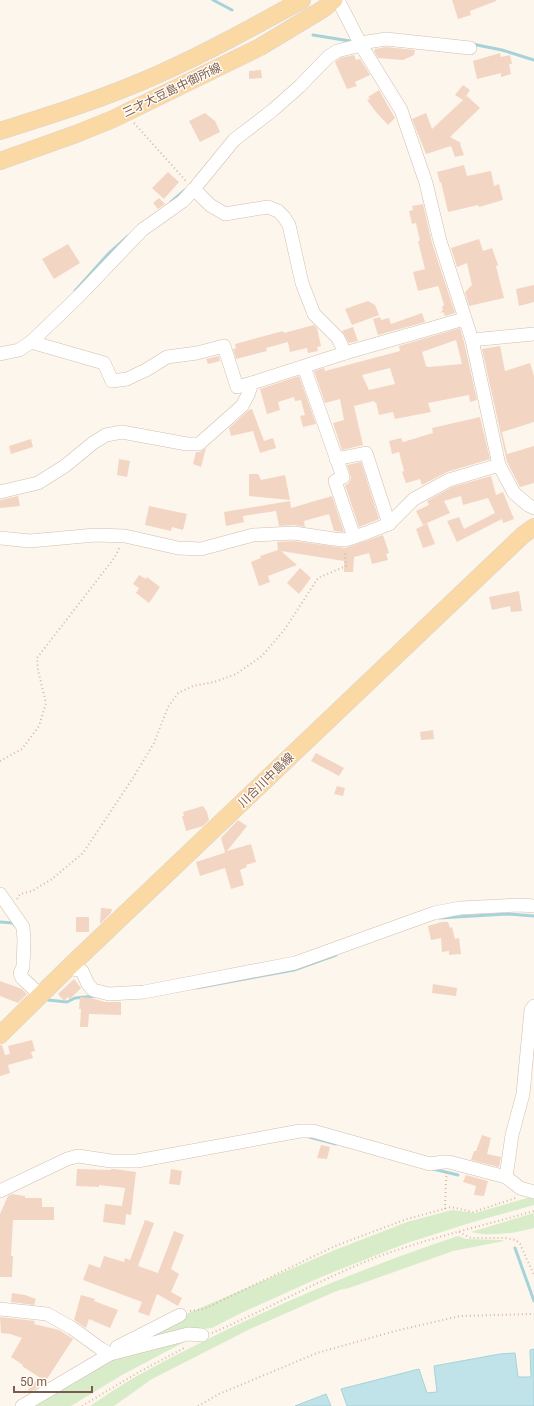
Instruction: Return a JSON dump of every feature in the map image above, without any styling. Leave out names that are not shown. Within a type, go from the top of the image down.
[{"type":"main road","name":"三才大豆島中御所線","points":[[0,131],[81,105],[160,74],[250,29],[302,0]]},
{"type":"main road","name":"三才大豆島中御所線","points":[[0,161],[76,134],[127,112],[260,47],[323,9],[334,0]]},
{"type":"main road","name":"川合川中島線","points":[[0,1035],[68,968],[523,535],[534,527]]},
{"type":"street","points":[[338,0],[361,46],[401,110],[426,183],[440,241],[472,340],[499,465],[514,493],[534,508]]},
{"type":"street","points":[[0,354],[19,350],[31,342],[79,296],[142,230],[183,200],[194,189],[234,140],[273,110],[300,86],[328,56],[337,51],[361,46],[367,42],[386,38],[470,48]]},
{"type":"street","points":[[194,189],[210,205],[225,214],[268,207],[278,210],[289,225],[302,283],[314,314],[338,338],[345,353]]},
{"type":"street","points":[[31,342],[104,363],[112,381],[127,378],[146,370],[167,357],[197,353],[224,346],[237,387],[345,353],[464,319]]},
{"type":"street","points":[[472,340],[534,334]]},
{"type":"street","points":[[304,367],[342,477],[335,480],[349,538]]},
{"type":"street","points":[[0,492],[38,482],[65,466],[93,443],[106,435],[122,432],[187,444],[199,444],[242,406],[252,383]]},
{"type":"street","points":[[336,460],[366,453],[389,524]]},
{"type":"street","points":[[0,538],[30,541],[95,535],[125,536],[178,548],[201,549],[253,535],[294,533],[334,539],[349,538],[389,524],[414,499],[449,480],[499,465]]},
{"type":"street","points":[[0,894],[23,927],[23,967],[20,974],[22,978],[36,991],[34,1002]]},
{"type":"street","points":[[68,968],[82,971],[88,984],[93,990],[109,994],[144,992],[295,963],[434,913],[460,908],[520,904],[534,906]]},
{"type":"street","points":[[506,1177],[512,1135],[523,1094],[531,1010],[534,1006]]},
{"type":"street","points":[[0,1191],[67,1159],[78,1156],[111,1161],[136,1161],[300,1131],[313,1131],[430,1164],[449,1162],[506,1177],[520,1188],[534,1192]]},
{"type":"street","points":[[0,1309],[48,1314],[72,1328],[106,1352],[188,1334],[204,1335]]},
{"type":"street","points":[[22,1406],[106,1352],[180,1315]]},
{"type":"path","points":[[127,112],[136,127],[194,189]]},
{"type":"path","points":[[0,761],[22,749],[39,726],[46,704],[38,670],[37,658],[115,556],[125,536]]},
{"type":"path","points":[[13,914],[14,904],[20,894],[32,891],[52,879],[83,852],[154,743],[168,707],[178,692],[192,686],[214,682],[236,674],[262,656],[285,629],[318,578],[346,566],[349,538]]},
{"type":"path","points":[[445,1209],[446,1180]]},
{"type":"path","points":[[180,1315],[191,1310],[204,1309],[335,1246],[407,1219],[451,1207],[473,1212],[534,1192]]},
{"type":"path","points":[[204,1335],[376,1258],[458,1231],[534,1211]]},
{"type":"path","points":[[458,1231],[471,1238],[505,1238],[516,1240],[520,1244],[534,1276]]},
{"type":"path","points":[[198,1406],[219,1394],[317,1353],[388,1333],[460,1316],[534,1314]]},
{"type":"path","points":[[82,1406],[139,1372],[187,1346]]},
{"type":"green space","points":[[534,1196],[534,1205],[407,1243],[321,1277],[239,1314],[212,1328],[198,1329],[111,1352],[177,1318],[335,1250],[407,1222],[452,1210],[475,1213]]},
{"type":"green space","points":[[534,1213],[534,1228],[502,1234],[471,1232]]},
{"type":"green space","points":[[458,1236],[466,1239],[504,1241],[453,1251],[349,1288],[339,1290],[250,1329],[152,1379],[114,1406],[90,1406],[146,1371],[260,1314],[338,1280]]},
{"type":"green space","points":[[188,1340],[122,1375],[71,1406],[30,1406],[102,1363]]},
{"type":"water","points":[[534,1349],[534,1406],[347,1406],[341,1389],[419,1369],[427,1393],[437,1392],[434,1366],[500,1354],[515,1353],[518,1377],[531,1377],[530,1350]]},
{"type":"water","points":[[326,1394],[331,1406],[295,1406]]},
{"type":"building","points":[[452,0],[496,1],[470,11],[471,15],[458,19]]},
{"type":"building","points":[[386,47],[415,50],[414,55],[403,60],[378,58],[374,51],[375,49]]},
{"type":"building","points":[[500,53],[501,57],[510,55],[512,64],[509,64],[511,74],[501,77],[501,73],[477,79],[473,61]]},
{"type":"building","points":[[354,55],[356,60],[360,59],[370,75],[355,82],[357,86],[347,89],[335,62],[340,58]]},
{"type":"building","points":[[261,70],[262,78],[249,79],[249,71]]},
{"type":"building","points":[[463,85],[470,90],[465,98],[467,96],[480,108],[450,137],[461,143],[460,144],[464,155],[455,157],[451,146],[426,154],[412,119],[426,113],[432,129],[463,100],[455,95]]},
{"type":"building","points":[[379,90],[395,118],[388,125],[367,100],[370,99],[368,97]]},
{"type":"building","points":[[205,113],[215,121],[220,132],[200,142],[189,121]]},
{"type":"building","points":[[464,165],[467,176],[491,171],[494,186],[499,184],[503,200],[479,207],[478,205],[448,212],[441,182],[440,183],[437,172]]},
{"type":"building","points":[[168,172],[179,182],[164,199],[152,188]]},
{"type":"building","points":[[159,198],[165,204],[158,209],[153,203]]},
{"type":"building","points":[[423,204],[432,243],[455,313],[445,316],[443,312],[440,313],[443,310],[442,307],[444,305],[438,286],[418,291],[413,272],[425,269],[418,241],[420,241],[416,223],[412,224],[409,211],[413,210],[412,206]]},
{"type":"building","points":[[479,239],[483,251],[492,248],[498,265],[496,266],[504,298],[469,306],[465,292],[472,285],[467,263],[457,267],[451,248]]},
{"type":"building","points":[[68,244],[80,263],[54,279],[42,259]]},
{"type":"building","points":[[534,285],[534,302],[519,306],[516,289]]},
{"type":"building","points":[[368,301],[375,305],[379,315],[352,325],[345,309]]},
{"type":"building","points":[[422,313],[425,322],[378,335],[373,319],[380,317],[381,320],[389,318],[391,324]]},
{"type":"building","points":[[314,325],[317,328],[321,346],[317,347],[318,351],[308,353],[307,348],[290,352],[288,342],[266,348],[267,351],[236,359],[233,349],[236,348],[235,344],[283,331],[284,333]]},
{"type":"building","points":[[353,327],[358,341],[349,343],[342,331]]},
{"type":"building","points":[[460,328],[477,400],[470,402],[469,395],[428,403],[431,412],[395,419],[393,412],[379,415],[376,402],[375,403],[374,401],[354,406],[363,445],[342,450],[333,423],[344,420],[340,399],[325,403],[314,371],[324,368],[325,371],[400,351],[399,346]],"holes":[[[456,340],[462,364],[426,366],[422,352]],[[390,368],[395,384],[369,390],[362,375]]]},
{"type":"building","points":[[500,346],[505,371],[530,363],[534,376],[534,422],[502,432],[507,454],[534,446],[534,483],[520,487],[507,462],[482,349]]},
{"type":"building","points":[[219,356],[220,361],[208,364],[206,359]]},
{"type":"building","points":[[299,376],[316,424],[303,427],[300,416],[305,415],[301,400],[295,401],[294,397],[278,402],[280,410],[267,414],[260,389]]},
{"type":"building","points":[[252,409],[264,441],[273,438],[276,448],[260,453],[253,431],[231,436],[229,428]]},
{"type":"building","points":[[480,417],[490,459],[447,472],[422,485],[420,479],[406,483],[402,472],[404,471],[399,452],[392,454],[389,441],[401,438],[403,442],[433,433],[432,428]]},
{"type":"building","points":[[31,439],[33,447],[11,454],[9,446]]},
{"type":"building","points":[[206,448],[201,467],[193,464],[196,452],[200,452]]},
{"type":"building","points":[[119,459],[130,461],[127,477],[117,475]]},
{"type":"building","points":[[361,462],[379,519],[359,527],[345,485],[348,484],[351,478],[347,465]]},
{"type":"building","points":[[249,474],[258,474],[261,480],[285,475],[290,500],[249,496]]},
{"type":"building","points":[[491,476],[496,495],[503,492],[514,519],[503,523],[502,519],[457,542],[447,521],[459,517],[464,529],[495,513],[488,498],[463,505],[461,496],[444,501],[450,513],[427,523],[435,544],[423,548],[416,529],[426,524],[423,525],[416,511],[429,505],[427,501],[452,487]]},
{"type":"building","points":[[18,496],[20,506],[0,508],[0,500]]},
{"type":"building","points":[[332,496],[344,532],[334,531],[329,514],[304,521],[305,527],[294,525],[279,526],[276,511],[243,516],[244,522],[226,526],[224,512],[290,501],[291,508]]},
{"type":"building","points":[[149,506],[187,514],[183,530],[172,527],[171,531],[145,525]]},
{"type":"building","points":[[383,535],[389,553],[386,554],[388,560],[372,564],[369,553],[354,557],[353,572],[344,572],[344,561],[281,551],[297,565],[268,576],[270,582],[259,586],[251,562],[261,558],[260,556],[278,550],[277,542],[294,541],[345,548]]},
{"type":"building","points":[[300,568],[311,578],[299,594],[287,583]]},
{"type":"building","points":[[139,575],[146,579],[147,577],[160,587],[149,603],[136,593],[139,588],[133,584]]},
{"type":"building","points":[[519,591],[522,611],[511,612],[510,606],[492,610],[489,597]]},
{"type":"building","points":[[433,730],[434,739],[421,740],[420,732]]},
{"type":"building","points":[[316,753],[344,768],[339,776],[311,761]]},
{"type":"building","points":[[337,786],[345,788],[343,796],[334,794]]},
{"type":"building","points":[[203,806],[207,812],[209,820],[203,826],[186,831],[182,816],[184,816],[183,812]]},
{"type":"building","points":[[238,820],[247,826],[227,851],[251,844],[256,862],[246,865],[247,867],[240,870],[244,885],[231,889],[225,868],[200,876],[196,862],[225,852],[221,838]]},
{"type":"building","points":[[101,908],[112,909],[111,913],[100,924]]},
{"type":"building","points":[[76,917],[89,917],[89,932],[76,932]]},
{"type":"building","points":[[448,922],[450,928],[452,927],[455,939],[459,938],[461,954],[449,955],[449,951],[442,952],[441,938],[431,940],[428,926]]},
{"type":"building","points":[[74,979],[81,988],[70,999],[68,997],[64,1001],[58,994]]},
{"type":"building","points":[[0,981],[22,989],[27,994],[18,1003],[0,996]]},
{"type":"building","points":[[433,984],[457,988],[456,996],[432,993]]},
{"type":"building","points":[[80,997],[105,1002],[121,1002],[121,1015],[89,1014],[88,1027],[80,1027]]},
{"type":"building","points":[[32,1040],[35,1051],[31,1052],[33,1058],[8,1065],[10,1073],[0,1076],[0,1045],[2,1045],[5,1055],[10,1054],[8,1046]]},
{"type":"building","points":[[482,1135],[491,1138],[487,1154],[501,1157],[499,1167],[471,1160]]},
{"type":"building","points":[[321,1145],[330,1147],[327,1159],[317,1158]]},
{"type":"building","points":[[77,1169],[114,1169],[136,1172],[131,1215],[126,1214],[125,1225],[103,1222],[105,1204],[122,1206],[125,1188],[99,1185],[99,1187],[76,1186]]},
{"type":"building","points":[[171,1169],[182,1171],[180,1185],[169,1184]]},
{"type":"building","points":[[466,1175],[488,1181],[484,1196],[474,1195],[476,1186],[463,1182]]},
{"type":"building","points":[[12,1194],[25,1196],[25,1198],[42,1198],[42,1207],[54,1207],[54,1220],[13,1220],[11,1256],[13,1256],[12,1277],[0,1277],[0,1214],[8,1196]]},
{"type":"building","points":[[145,1220],[154,1223],[138,1266],[158,1273],[174,1231],[184,1235],[171,1269],[179,1274],[171,1292],[182,1298],[178,1306],[157,1294],[149,1316],[138,1312],[142,1302],[83,1280],[89,1264],[100,1268],[104,1256],[124,1262],[125,1258],[130,1260]]},
{"type":"building","points":[[12,1293],[25,1295],[36,1299],[34,1305],[11,1302]]},
{"type":"building","points":[[81,1295],[95,1299],[94,1301],[118,1310],[110,1328],[89,1319],[86,1328],[74,1320]]},
{"type":"building","points":[[0,1317],[35,1321],[34,1324],[59,1330],[73,1339],[43,1385],[30,1392],[28,1390],[39,1377],[11,1357],[22,1338],[1,1333]]},
{"type":"waterway","points":[[213,0],[232,10]]},
{"type":"waterway","points":[[313,35],[350,41]]},
{"type":"waterway","points":[[472,44],[502,50],[534,60]]},
{"type":"waterway","points":[[171,202],[185,190]]},
{"type":"waterway","points":[[75,291],[109,253],[128,236]]},
{"type":"waterway","points":[[439,918],[507,914],[534,916]]},
{"type":"waterway","points":[[0,922],[13,923],[15,926]]},
{"type":"waterway","points":[[196,988],[294,970],[336,955]]},
{"type":"waterway","points":[[48,1000],[67,1002],[75,998],[95,996]]},
{"type":"waterway","points":[[309,1137],[336,1144]]},
{"type":"waterway","points":[[433,1169],[458,1175]]},
{"type":"waterway","points":[[515,1248],[534,1301]]}]
